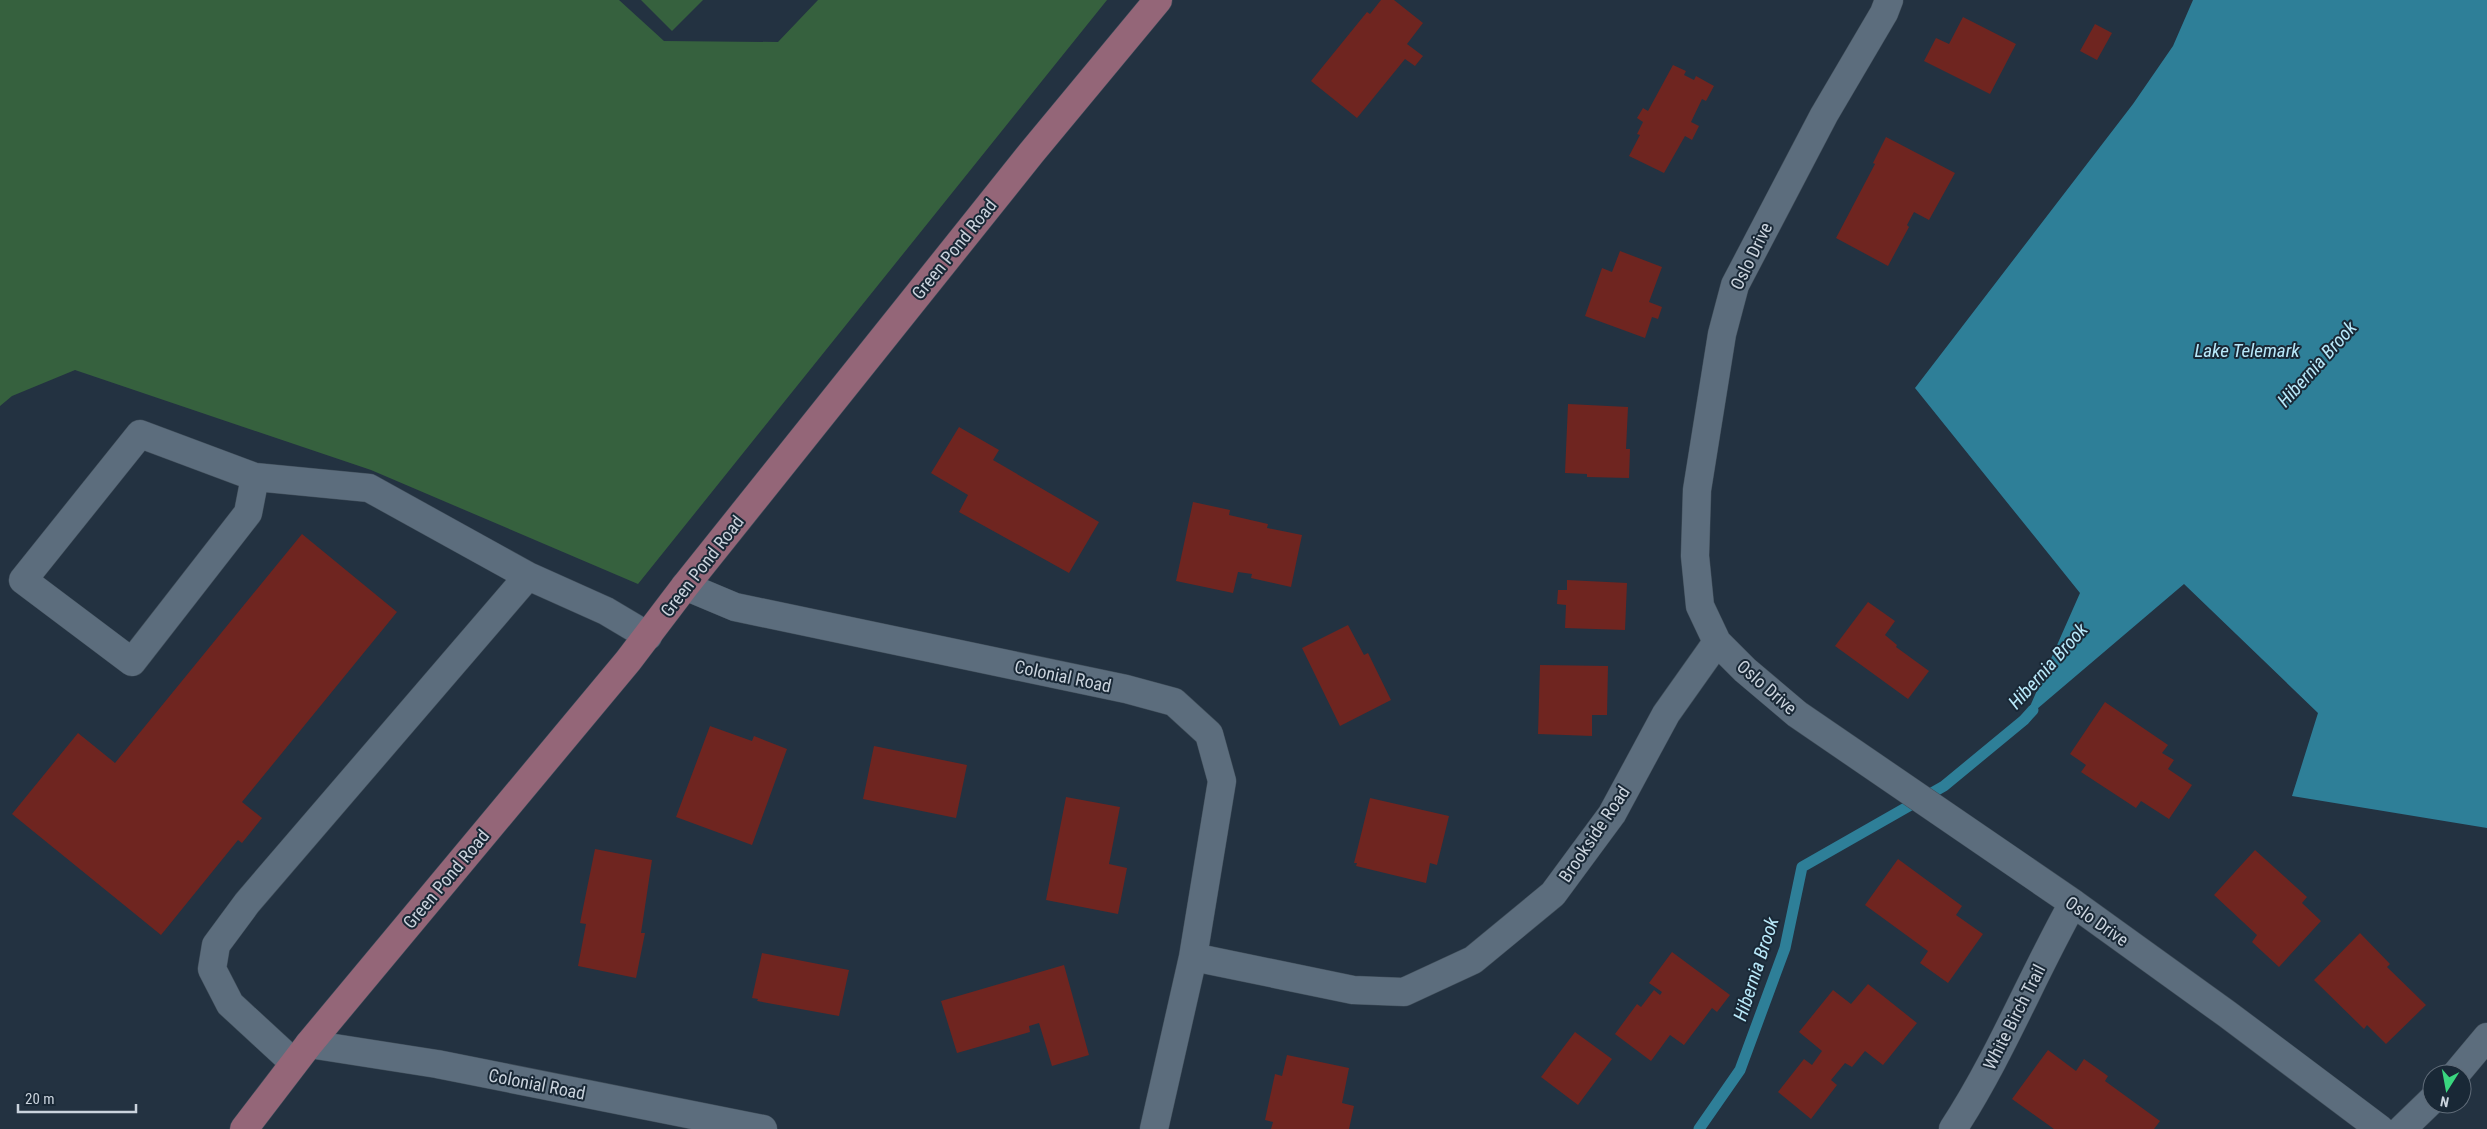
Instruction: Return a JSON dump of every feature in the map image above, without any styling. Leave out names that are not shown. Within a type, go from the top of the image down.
[{"type":"main road","name":"Green Pond Road","points":[[244,1129],[302,1054],[648,636],[685,586],[1032,152],[1158,0]]},
{"type":"street","name":"Oslo Drive","points":[[1889,0],[1884,13],[1824,115],[1735,285],[1722,334],[1697,490],[1694,556],[1700,606],[1717,642],[1745,670],[1797,714],[2073,904],[2227,1014],[2380,1129]]},
{"type":"street","points":[[255,477],[248,513],[132,662],[23,580],[140,434],[255,477],[369,488],[528,576],[606,611],[648,636]]},
{"type":"street","points":[[302,1054],[230,1004],[212,969],[216,945],[246,903],[528,576]]},
{"type":"street","name":"Colonial Road","points":[[685,586],[735,607],[1126,690],[1174,702],[1209,734],[1222,781],[1193,957],[1154,1129]]},
{"type":"street","name":"Brookside Road","points":[[1193,957],[1353,990],[1404,992],[1473,960],[1553,894],[1612,814],[1666,714],[1717,642]]},
{"type":"street","name":"White Birch Trail","points":[[1953,1129],[2003,1043],[2047,950],[2073,904]]},
{"type":"street","points":[[2464,1064],[2487,1037]]},
{"type":"street","name":"Colonial Road","points":[[302,1054],[437,1064],[763,1129]]},
{"type":"street","points":[[2402,1129],[2422,1110]]},
{"type":"green space","points":[[0,0],[619,0],[664,41],[778,42],[818,0],[1107,0],[638,584],[371,470],[75,370],[12,396],[0,406]]},
{"type":"green space","points":[[641,0],[703,0],[672,31]]},
{"type":"water","name":"Lake Telemark","points":[[2193,0],[2487,0],[2487,828],[2292,796],[2318,713],[2184,584],[2024,720],[2080,593],[1915,388],[2133,104],[2173,46]]},
{"type":"building","points":[[1381,0],[1394,0],[1423,23],[1407,44],[1423,56],[1415,66],[1405,59],[1357,118],[1311,81],[1367,12],[1370,14]]},
{"type":"building","points":[[1963,17],[2016,44],[1990,94],[1924,61],[1936,38],[1949,44]]},
{"type":"building","points":[[2095,24],[2112,33],[2097,60],[2080,51]]},
{"type":"building","points":[[1673,65],[1686,71],[1684,75],[1694,80],[1696,76],[1714,86],[1706,101],[1702,99],[1691,122],[1699,126],[1692,140],[1685,136],[1664,173],[1629,156],[1640,135],[1637,134],[1643,122],[1637,118],[1643,108],[1648,111]]},
{"type":"building","points":[[1886,137],[1955,173],[1929,220],[1914,212],[1907,225],[1909,227],[1888,266],[1836,238],[1875,164],[1873,163]]},
{"type":"building","points":[[1620,251],[1662,267],[1649,302],[1662,307],[1658,319],[1652,317],[1645,338],[1585,316],[1602,268],[1612,272]]},
{"type":"building","points":[[1568,404],[1628,407],[1626,449],[1630,449],[1629,478],[1587,477],[1587,474],[1565,473]]},
{"type":"building","points":[[959,427],[999,450],[993,460],[1099,522],[1069,573],[959,512],[968,495],[931,473]]},
{"type":"building","points":[[1193,502],[1230,510],[1229,515],[1268,524],[1267,528],[1302,535],[1291,587],[1251,578],[1252,574],[1238,572],[1233,593],[1176,581]]},
{"type":"building","points":[[302,534],[397,612],[242,802],[262,818],[242,843],[238,840],[161,935],[12,814],[78,733],[115,763]]},
{"type":"building","points":[[1567,580],[1627,583],[1625,630],[1565,628],[1566,605],[1557,604],[1558,590],[1567,590]]},
{"type":"building","points":[[1868,602],[1895,621],[1885,635],[1897,645],[1896,647],[1929,671],[1908,699],[1835,646]]},
{"type":"building","points":[[1348,625],[1364,655],[1368,653],[1391,700],[1340,726],[1302,648]]},
{"type":"building","points":[[1540,665],[1608,666],[1607,715],[1592,715],[1592,736],[1538,734]]},
{"type":"building","points":[[2105,702],[2168,745],[2162,753],[2174,760],[2168,769],[2192,785],[2169,819],[2141,801],[2136,808],[2081,772],[2086,765],[2070,754]]},
{"type":"building","points":[[710,726],[752,741],[754,736],[787,749],[752,845],[676,817]]},
{"type":"building","points":[[874,746],[967,765],[956,818],[863,799]]},
{"type":"building","points":[[1066,797],[1120,807],[1109,864],[1127,868],[1118,914],[1046,900]]},
{"type":"building","points":[[1370,798],[1449,816],[1437,865],[1430,863],[1426,883],[1356,866],[1357,863],[1354,863]]},
{"type":"building","points":[[595,849],[652,860],[641,933],[645,933],[636,978],[578,966],[586,924],[580,923]]},
{"type":"building","points":[[2255,850],[2307,897],[2302,903],[2321,921],[2279,967],[2252,942],[2257,935],[2214,895]]},
{"type":"building","points":[[1898,859],[1962,906],[1956,915],[1983,934],[1948,983],[1920,963],[1928,951],[1865,905]]},
{"type":"building","points":[[2360,933],[2390,964],[2387,967],[2426,1005],[2386,1044],[2367,1025],[2364,1029],[2314,980]]},
{"type":"building","points":[[1672,952],[1730,995],[1717,1012],[1712,1008],[1684,1045],[1670,1035],[1651,1061],[1615,1034],[1637,1004],[1641,1007],[1654,990],[1660,995],[1662,992],[1649,983]]},
{"type":"building","points":[[762,953],[849,970],[839,1016],[757,1001],[758,999],[752,998]]},
{"type":"building","points":[[1064,965],[1089,1055],[1052,1066],[1039,1023],[1029,1026],[1030,1032],[957,1053],[941,1001]]},
{"type":"building","points":[[1868,984],[1917,1023],[1883,1065],[1865,1051],[1852,1067],[1845,1063],[1831,1080],[1837,1085],[1811,1119],[1778,1092],[1804,1059],[1812,1065],[1822,1051],[1799,1032],[1833,990],[1851,1004]]},
{"type":"building","points":[[1575,1032],[1612,1059],[1578,1105],[1541,1077]]},
{"type":"building","points":[[2048,1050],[2076,1071],[2084,1059],[2108,1076],[2105,1081],[2160,1121],[2154,1129],[2054,1129],[2012,1099]]},
{"type":"building","points":[[1287,1055],[1349,1068],[1342,1103],[1354,1106],[1349,1129],[1271,1129],[1273,1122],[1265,1120],[1275,1074],[1282,1076]]},
{"type":"waterway","name":"Hibernia Brook","points":[[1699,1129],[1740,1070],[1785,948],[1802,867],[1944,786],[2024,720],[2033,710]]}]
